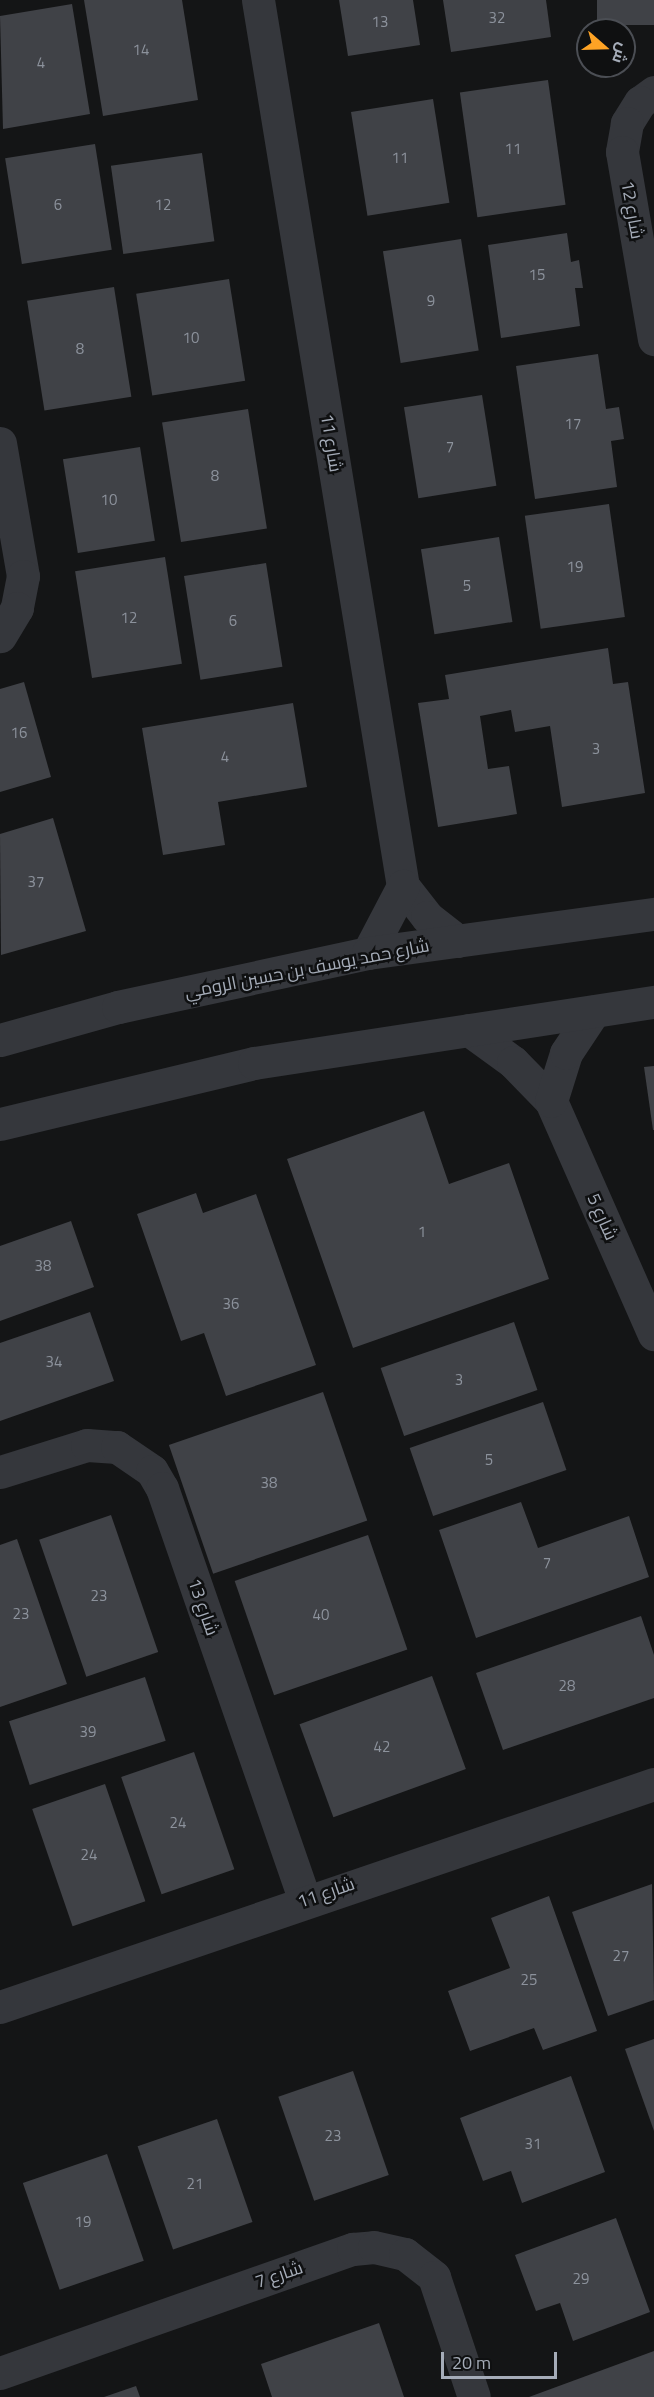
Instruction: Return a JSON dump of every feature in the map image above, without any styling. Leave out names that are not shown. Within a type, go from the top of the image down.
[{"type":"street","name":"شارع 11","points":[[258,0],[404,886],[427,917],[458,941]]},
{"type":"street","name":"شارع 12","points":[[654,92],[633,111],[624,133],[622,152],[654,339]]},
{"type":"street","points":[[0,443],[23,576],[17,608],[0,636]]},
{"type":"street","points":[[368,953],[404,886]]},
{"type":"street","name":"شارع حمد يوسف بن حسين الرومي","points":[[0,1040],[118,1007],[368,953],[654,915]]},
{"type":"street","points":[[0,1124],[254,1064],[654,1002]]},
{"type":"street","points":[[550,1101],[567,1053],[594,1011]]},
{"type":"street","name":"شارع 5","points":[[469,1030],[513,1062],[550,1101],[654,1334]]},
{"type":"street","name":"شارع 13","points":[[0,1472],[87,1445],[117,1447],[152,1471],[162,1488],[305,1900]]},
{"type":"street","name":"شارع 11","points":[[0,2007],[305,1900],[654,1784]]},
{"type":"street","name":"شارع 7","points":[[0,2373],[353,2249],[375,2247],[405,2254],[434,2277],[474,2397]]},
{"type":"building","points":[[84,0],[182,0],[198,100],[103,116]]},
{"type":"building","points":[[339,0],[413,0],[420,45],[348,56]]},
{"type":"building","points":[[443,0],[546,0],[551,37],[451,52]]},
{"type":"building","points":[[597,0],[654,0],[654,25],[636,25],[636,18],[597,18]]},
{"type":"building","points":[[72,4],[90,114],[3,129],[0,16]]},
{"type":"building","points":[[548,80],[566,205],[477,217],[460,92]]},
{"type":"building","points":[[433,99],[449,203],[367,216],[351,112]]},
{"type":"building","points":[[95,144],[112,250],[22,264],[5,158]]},
{"type":"building","points":[[202,153],[214,241],[123,254],[111,166]]},
{"type":"building","points":[[567,233],[571,262],[579,260],[583,288],[575,288],[580,326],[501,338],[488,245]]},
{"type":"building","points":[[461,239],[479,351],[401,363],[383,251]]},
{"type":"building","points":[[229,279],[245,381],[152,395],[136,294]]},
{"type":"building","points":[[114,287],[131,397],[44,410],[27,301]]},
{"type":"building","points":[[598,354],[606,409],[619,407],[624,439],[611,441],[617,487],[535,499],[516,366]]},
{"type":"building","points":[[482,395],[496,486],[418,498],[404,407]]},
{"type":"building","points":[[248,409],[267,529],[181,542],[162,423]]},
{"type":"building","points":[[140,447],[155,541],[78,553],[63,459]]},
{"type":"building","points":[[609,504],[625,617],[541,629],[525,516]]},
{"type":"building","points":[[499,537],[512,622],[434,634],[421,549]]},
{"type":"building","points":[[165,557],[182,664],[92,678],[75,571]]},
{"type":"building","points":[[266,563],[282,667],[200,680],[184,576]]},
{"type":"building","points":[[608,648],[613,684],[628,682],[645,793],[562,807],[550,726],[515,732],[511,710],[480,716],[488,769],[509,766],[517,814],[438,827],[418,703],[449,699],[445,675]]},
{"type":"building","points":[[24,682],[51,777],[0,792],[0,689]]},
{"type":"building","points":[[293,703],[307,787],[218,802],[225,845],[163,855],[142,728]]},
{"type":"building","points":[[53,818],[86,931],[1,955],[0,834]]},
{"type":"building","points":[[654,1066],[654,1130],[653,1130],[644,1067]]},
{"type":"building","points":[[424,1111],[449,1184],[509,1163],[549,1279],[353,1348],[287,1159]]},
{"type":"building","points":[[196,1193],[203,1213],[256,1194],[316,1365],[226,1396],[204,1333],[181,1341],[137,1214]]},
{"type":"building","points":[[71,1221],[94,1287],[0,1321],[0,1246]]},
{"type":"building","points":[[90,1312],[114,1381],[0,1421],[0,1343]]},
{"type":"building","points":[[514,1322],[537,1390],[404,1436],[381,1368]]},
{"type":"building","points":[[323,1392],[367,1521],[213,1574],[169,1445]]},
{"type":"building","points":[[543,1402],[566,1470],[433,1516],[410,1448]]},
{"type":"building","points":[[521,1502],[538,1548],[629,1516],[649,1577],[476,1638],[439,1530]]},
{"type":"building","points":[[111,1515],[158,1652],[86,1677],[39,1540]]},
{"type":"building","points":[[368,1535],[407,1649],[274,1695],[235,1581]]},
{"type":"building","points":[[17,1539],[67,1684],[0,1707],[0,1545]]},
{"type":"building","points":[[641,1616],[654,1655],[654,1698],[503,1750],[476,1673]]},
{"type":"building","points":[[432,1676],[466,1769],[333,1817],[300,1724]]},
{"type":"building","points":[[145,1677],[166,1741],[30,1785],[9,1721]]},
{"type":"building","points":[[194,1752],[234,1869],[162,1894],[121,1777]]},
{"type":"building","points":[[105,1784],[145,1901],[73,1926],[32,1809]]},
{"type":"building","points":[[652,1884],[654,2000],[608,2016],[572,1912]]},
{"type":"building","points":[[549,1896],[597,2031],[543,2050],[534,2028],[470,2051],[448,1991],[510,1968],[491,1918]]},
{"type":"building","points":[[654,2039],[654,2131],[625,2049]]},
{"type":"building","points":[[353,2071],[389,2175],[314,2201],[278,2097]]},
{"type":"building","points":[[571,2076],[605,2172],[522,2203],[511,2171],[483,2181],[460,2118]]},
{"type":"building","points":[[217,2119],[252,2222],[173,2249],[138,2146]]},
{"type":"building","points":[[107,2154],[144,2261],[60,2290],[23,2183]]},
{"type":"building","points":[[616,2218],[650,2312],[573,2341],[560,2303],[536,2311],[515,2255]]},
{"type":"building","points":[[379,2323],[404,2397],[272,2397],[261,2364]]},
{"type":"building","points":[[654,2351],[654,2397],[529,2397]]},
{"type":"building","points":[[136,2386],[140,2397],[104,2397]]}]
